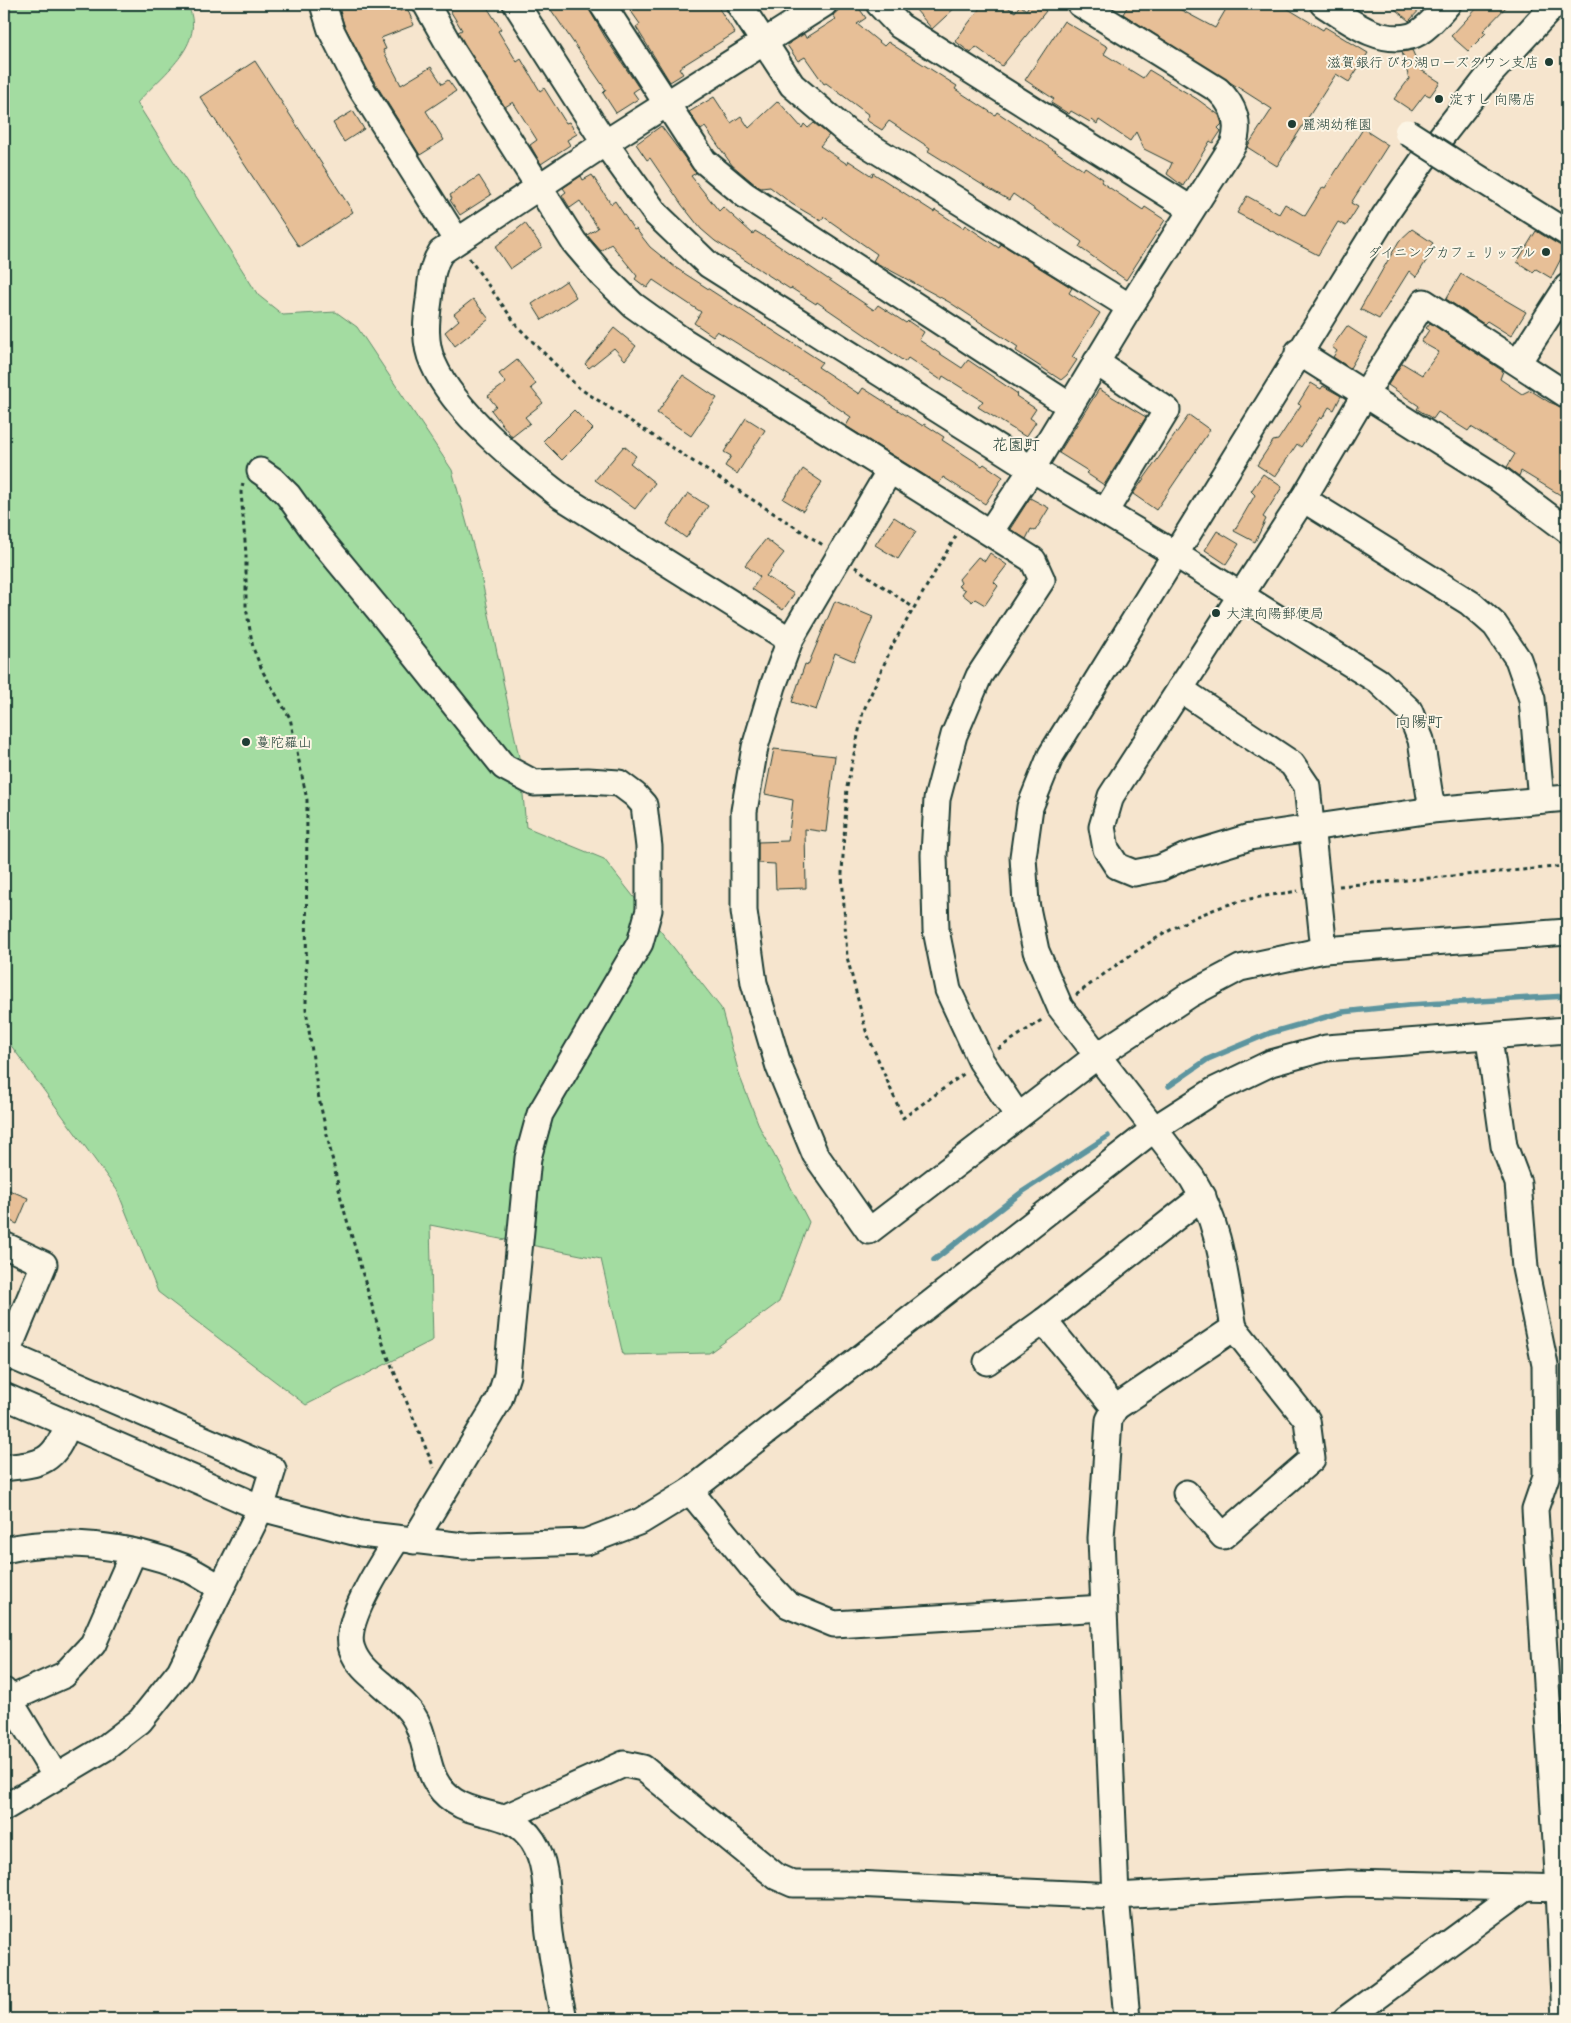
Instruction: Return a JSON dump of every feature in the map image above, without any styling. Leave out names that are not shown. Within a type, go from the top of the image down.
[{"type":"street","points":[[323,4],[331,30],[359,86],[457,241]]},
{"type":"street","points":[[426,4],[452,50],[574,242],[603,276],[633,305],[679,338],[1033,560],[1042,580],[980,676],[954,736],[937,799],[934,855],[936,930],[948,990],[981,1061],[1018,1116]]},
{"type":"street","points":[[516,4],[605,143],[656,214],[709,265],[1032,469],[1175,554],[1378,681],[1409,710],[1421,740],[1432,810]]},
{"type":"street","points":[[602,4],[704,161],[745,195],[1070,406]]},
{"type":"street","points":[[739,4],[792,86],[846,132],[1130,306]]},
{"type":"street","points":[[790,640],[562,496],[495,441],[462,406],[433,363],[426,339],[426,316],[435,261],[441,252],[605,143],[668,105],[824,4]]},
{"type":"street","points":[[879,4],[900,26],[1191,209]]},
{"type":"street","points":[[990,532],[1032,469],[1130,306],[1233,145],[1238,130],[1234,112],[1218,90],[1109,11],[1080,4]]},
{"type":"street","points":[[1323,4],[1364,31],[1396,38],[1412,36],[1448,4]]},
{"type":"street","points":[[1186,1493],[1223,1536],[1312,1459],[1307,1420],[1234,1328],[1221,1254],[1203,1196],[1060,1008],[1036,951],[1026,903],[1023,857],[1030,807],[1051,755],[1384,215],[1423,160],[1491,73],[1555,4]]},
{"type":"street","points":[[1407,132],[1567,233]]},
{"type":"street","points":[[1519,362],[1567,287]]},
{"type":"street","points":[[1567,395],[1424,302],[1365,394],[1303,499],[1111,796],[1102,826],[1106,850],[1117,866],[1134,872],[1160,868],[1184,857],[1250,837],[1311,826],[1432,810],[1567,798]]},
{"type":"street","points":[[1298,352],[1500,479],[1567,530]]},
{"type":"street","points":[[1096,362],[1167,410],[1105,512]]},
{"type":"street","points":[[890,470],[790,640],[773,686],[755,747],[744,811],[744,911],[754,983],[780,1067],[815,1154],[869,1231],[1096,1056],[1189,995],[1240,968],[1324,950],[1567,932]]},
{"type":"street","points":[[260,471],[273,480],[288,495],[316,534],[504,767],[534,783],[588,781],[619,783],[635,795],[644,805],[649,847],[649,910],[640,943],[540,1114],[528,1158],[507,1375],[499,1400],[444,1492],[373,1578],[354,1620],[351,1647],[361,1667],[410,1710],[418,1724],[435,1783],[454,1802],[506,1817],[523,1829],[533,1841],[542,1860],[549,1933],[564,2019]]},
{"type":"street","points":[[1303,499],[1470,603],[1495,625],[1518,659],[1532,699],[1541,800]]},
{"type":"street","points":[[1180,689],[1292,764],[1308,786],[1324,950]]},
{"type":"street","points":[[4,1396],[261,1508],[360,1534],[464,1546],[586,1542],[641,1521],[690,1491],[1154,1130],[1215,1090],[1271,1063],[1326,1048],[1489,1038],[1567,1030]]},
{"type":"street","points":[[1489,1038],[1504,1146],[1518,1183],[1525,1268],[1545,1365],[1546,1477],[1535,1509],[1563,1889],[1565,2019]]},
{"type":"street","points":[[987,1362],[1044,1321],[1203,1196]]},
{"type":"street","points":[[4,1245],[44,1264],[5,1356],[273,1469],[261,1508],[180,1671],[140,1720],[104,1748],[4,1808]]},
{"type":"street","points":[[1044,1321],[1115,1408]]},
{"type":"street","points":[[1127,2019],[1116,1896],[1101,1538],[1109,1420],[1115,1408],[1234,1328]]},
{"type":"street","points":[[4,1468],[38,1465],[60,1446],[68,1424]]},
{"type":"street","points":[[690,1491],[752,1567],[788,1605],[834,1624],[1104,1608]]},
{"type":"street","points":[[4,1550],[26,1545],[83,1544],[133,1552],[185,1567],[221,1588]]},
{"type":"street","points":[[56,1778],[6,1695],[64,1675],[93,1644],[133,1552]]},
{"type":"street","points":[[506,1817],[624,1764],[643,1768],[776,1877],[792,1884],[854,1884],[1116,1896],[1349,1883],[1563,1889]]},
{"type":"street","points":[[1346,2019],[1524,1888]]},
{"type":"path","points":[[457,241],[518,327],[579,388],[839,555],[914,608]]},
{"type":"path","points":[[260,471],[244,479],[241,492],[246,554],[246,607],[254,648],[263,672],[290,718],[307,800],[306,1009],[318,1094],[342,1203],[384,1347],[444,1492]]},
{"type":"path","points":[[967,517],[894,644],[864,712],[847,787],[842,873],[847,957],[866,1031],[903,1118],[981,1061],[1060,1008],[1136,950],[1190,919],[1244,900],[1318,888],[1567,866]]},
{"type":"green space","points":[[4,4],[187,4],[192,19],[192,33],[187,46],[169,70],[137,103],[258,295],[283,315],[336,312],[357,327],[452,470],[479,567],[520,762],[526,827],[604,859],[721,1008],[740,1077],[760,1128],[809,1222],[779,1302],[709,1353],[623,1355],[601,1259],[430,1225],[433,1340],[306,1405],[158,1292],[117,1190],[4,1036]]},
{"type":"building","points":[[338,4],[397,4],[400,11],[407,8],[414,25],[381,38],[386,49],[383,50],[401,85],[431,67],[442,84],[448,80],[456,91],[426,111],[444,140],[420,155],[372,78],[344,25]]},
{"type":"building","points":[[446,4],[485,4],[501,29],[498,31],[517,62],[521,59],[540,91],[544,88],[566,123],[569,122],[577,134],[567,140],[570,145],[541,164],[530,145],[537,140],[513,102],[505,107],[464,43],[458,32],[462,30]]},
{"type":"building","points":[[547,4],[586,4],[605,37],[639,88],[633,92],[638,99],[616,113],[603,93],[606,90]]},
{"type":"building","points":[[626,4],[716,4],[735,33],[679,68],[683,74],[670,82],[636,27],[640,24]]},
{"type":"building","points":[[846,4],[856,4],[866,18],[857,24],[884,46],[888,42],[957,86],[955,89],[995,115],[997,112],[1083,170],[1085,167],[1103,179],[1101,182],[1143,210],[1145,207],[1165,220],[1126,280],[1079,247],[1082,242],[1013,194],[1009,200],[981,184],[928,151],[930,148],[889,121],[882,130],[866,120],[869,115],[826,83],[824,84],[805,57],[798,61],[787,45],[804,34],[806,38],[836,19],[833,15]]},
{"type":"building","points":[[923,4],[959,4],[932,29],[916,10]]},
{"type":"building","points":[[983,4],[1003,4],[1015,12],[1020,5],[1026,10],[1030,4],[1036,4],[1046,11],[1002,66],[976,47],[971,53],[955,41]]},
{"type":"building","points":[[1129,4],[1170,4],[1215,28],[1229,4],[1280,4],[1323,30],[1325,27],[1368,53],[1349,82],[1336,74],[1277,166],[1247,147],[1272,109],[1123,14]]},
{"type":"building","points":[[1389,4],[1425,4],[1409,21]]},
{"type":"building","points":[[1481,4],[1509,4],[1483,31],[1486,33],[1468,51],[1451,36]]},
{"type":"building","points":[[1064,21],[1108,47],[1104,54],[1143,78],[1149,70],[1197,99],[1219,115],[1222,124],[1218,128],[1221,131],[1213,143],[1210,141],[1183,186],[1167,174],[1172,163],[1144,149],[1136,132],[1130,141],[1099,120],[1097,124],[1071,111],[1069,114],[1051,103],[1054,99],[1025,80]]},
{"type":"building","points":[[1412,50],[1421,70],[1440,82],[1430,96],[1425,94],[1412,111],[1394,99],[1409,79],[1402,52]]},
{"type":"building","points":[[255,61],[353,212],[299,247],[200,97]]},
{"type":"building","points":[[714,97],[731,123],[741,116],[749,128],[778,101],[802,128],[804,124],[808,128],[814,123],[829,135],[820,146],[847,164],[849,161],[872,176],[873,173],[934,212],[935,210],[963,228],[965,225],[999,248],[1001,244],[1072,288],[1069,293],[1100,313],[1072,357],[1077,360],[1067,375],[1061,380],[1016,351],[1018,347],[949,302],[873,261],[877,254],[824,217],[821,221],[792,204],[770,187],[761,188],[757,186],[732,165],[705,127],[701,130],[689,112]]},
{"type":"building","points":[[353,111],[364,129],[344,142],[333,123]]},
{"type":"building","points":[[661,126],[696,173],[691,176],[719,211],[723,207],[753,234],[755,231],[770,240],[874,310],[878,305],[906,323],[908,321],[924,332],[919,340],[962,368],[968,360],[1018,394],[1016,396],[1036,409],[1030,418],[1036,422],[1026,437],[978,407],[983,401],[943,376],[941,380],[908,358],[905,362],[817,302],[816,304],[790,289],[715,241],[701,229],[650,158],[647,160],[636,144]]},
{"type":"building","points":[[1363,129],[1388,145],[1351,203],[1358,207],[1346,226],[1338,222],[1318,255],[1237,213],[1247,196],[1279,214],[1285,204],[1305,216]]},
{"type":"building","points":[[592,175],[611,204],[615,201],[634,230],[636,229],[650,247],[676,268],[822,362],[818,367],[859,394],[863,388],[923,426],[924,424],[944,437],[942,440],[1003,477],[985,504],[943,477],[939,484],[846,426],[851,417],[806,386],[717,331],[713,336],[694,323],[701,312],[653,280],[647,288],[635,279],[637,276],[611,244],[601,251],[587,235],[598,228],[580,201],[570,208],[562,195],[566,192],[563,188],[581,176],[583,180]]},
{"type":"building","points":[[479,176],[491,195],[460,215],[450,200],[452,199],[450,195]]},
{"type":"building","points":[[525,223],[542,247],[510,269],[495,247]]},
{"type":"building","points":[[1412,229],[1433,243],[1425,255],[1428,258],[1416,277],[1409,271],[1379,319],[1360,309],[1399,241]]},
{"type":"building","points":[[1536,231],[1559,245],[1567,247],[1551,278],[1536,269],[1533,272],[1517,262]]},
{"type":"building","points":[[1461,274],[1526,312],[1511,336],[1487,321],[1484,324],[1446,299]]},
{"type":"building","points":[[566,281],[576,297],[542,320],[532,304]]},
{"type":"building","points":[[473,299],[489,319],[455,346],[445,332],[459,320],[454,314]]},
{"type":"building","points":[[1430,323],[1503,371],[1500,379],[1522,394],[1530,390],[1549,402],[1567,409],[1567,499],[1521,471],[1519,476],[1507,467],[1515,454],[1471,427],[1468,431],[1438,412],[1433,419],[1417,409],[1419,406],[1388,385],[1402,363],[1422,375],[1439,352],[1421,342],[1429,330],[1426,328]]},
{"type":"building","points":[[1347,326],[1367,339],[1350,368],[1333,357],[1337,351],[1332,347]]},
{"type":"building","points":[[614,328],[636,346],[625,360],[614,348],[589,368],[585,364]]},
{"type":"building","points":[[517,360],[536,384],[531,388],[543,403],[525,417],[530,423],[512,437],[491,410],[496,406],[488,396],[506,383],[499,374]]},
{"type":"building","points":[[683,375],[717,398],[691,436],[657,413]]},
{"type":"building","points":[[1311,383],[1321,389],[1323,386],[1341,396],[1334,410],[1329,407],[1322,419],[1320,417],[1301,447],[1297,444],[1275,477],[1257,465],[1273,441],[1278,440],[1301,405],[1298,404]]},
{"type":"building","points":[[1099,389],[1146,417],[1104,485],[1086,473],[1088,471],[1059,453]]},
{"type":"building","points":[[574,410],[593,429],[562,460],[543,441]]},
{"type":"building","points":[[1189,415],[1210,430],[1156,510],[1133,494]]},
{"type":"building","points":[[746,418],[765,430],[737,474],[725,466],[731,456],[724,452]]},
{"type":"building","points":[[624,446],[636,456],[630,463],[655,483],[635,509],[595,480]]},
{"type":"building","points":[[803,469],[822,482],[803,511],[783,499]]},
{"type":"building","points":[[1263,474],[1282,487],[1263,517],[1266,519],[1255,542],[1234,531],[1255,495],[1251,491]]},
{"type":"building","points":[[688,493],[708,506],[686,538],[667,524]]},
{"type":"building","points":[[1030,498],[1049,508],[1035,531],[1031,529],[1026,539],[1010,529]]},
{"type":"building","points":[[894,517],[916,531],[898,559],[875,545]]},
{"type":"building","points":[[1217,531],[1239,544],[1226,564],[1205,550]]},
{"type":"building","points":[[766,539],[784,553],[766,576],[794,594],[783,610],[752,589],[760,577],[745,565]]},
{"type":"building","points":[[990,553],[1007,565],[994,582],[998,586],[985,605],[975,599],[972,602],[962,594],[965,590],[958,586],[961,583],[959,579],[978,557],[985,561]]},
{"type":"building","points":[[835,601],[873,617],[854,661],[835,653],[816,710],[792,702],[805,664],[808,665]]},
{"type":"building","points":[[774,749],[835,756],[826,832],[805,829],[806,888],[776,889],[775,864],[758,863],[758,842],[788,841],[793,800],[765,794]]},
{"type":"building","points":[[4,1188],[28,1198],[17,1224],[4,1218]]},
{"type":"waterway","points":[[1169,1086],[1208,1059],[1270,1033],[1343,1012],[1408,1005],[1567,996]]},
{"type":"waterway","points":[[934,1260],[1022,1192],[1108,1136]]},
{"type":"place","name":"滋賀銀行 びわ湖ローズタウン支店","points":[[1549,62]]},
{"type":"place","name":"淀すし 向陽店","points":[[1439,99]]},
{"type":"place","name":"麗湖幼稚園","points":[[1292,124]]},
{"type":"place","name":"ダイニングカフェ リップル","points":[[1546,252]]},
{"type":"place","name":"大津向陽郵便局","points":[[1216,613]]},
{"type":"place","name":"蔓陀羅山","points":[[246,742]]},
{"type":"district","name":"花園町","points":[[1016,445]]},
{"type":"district","name":"向陽町","points":[[1419,722]]}]
